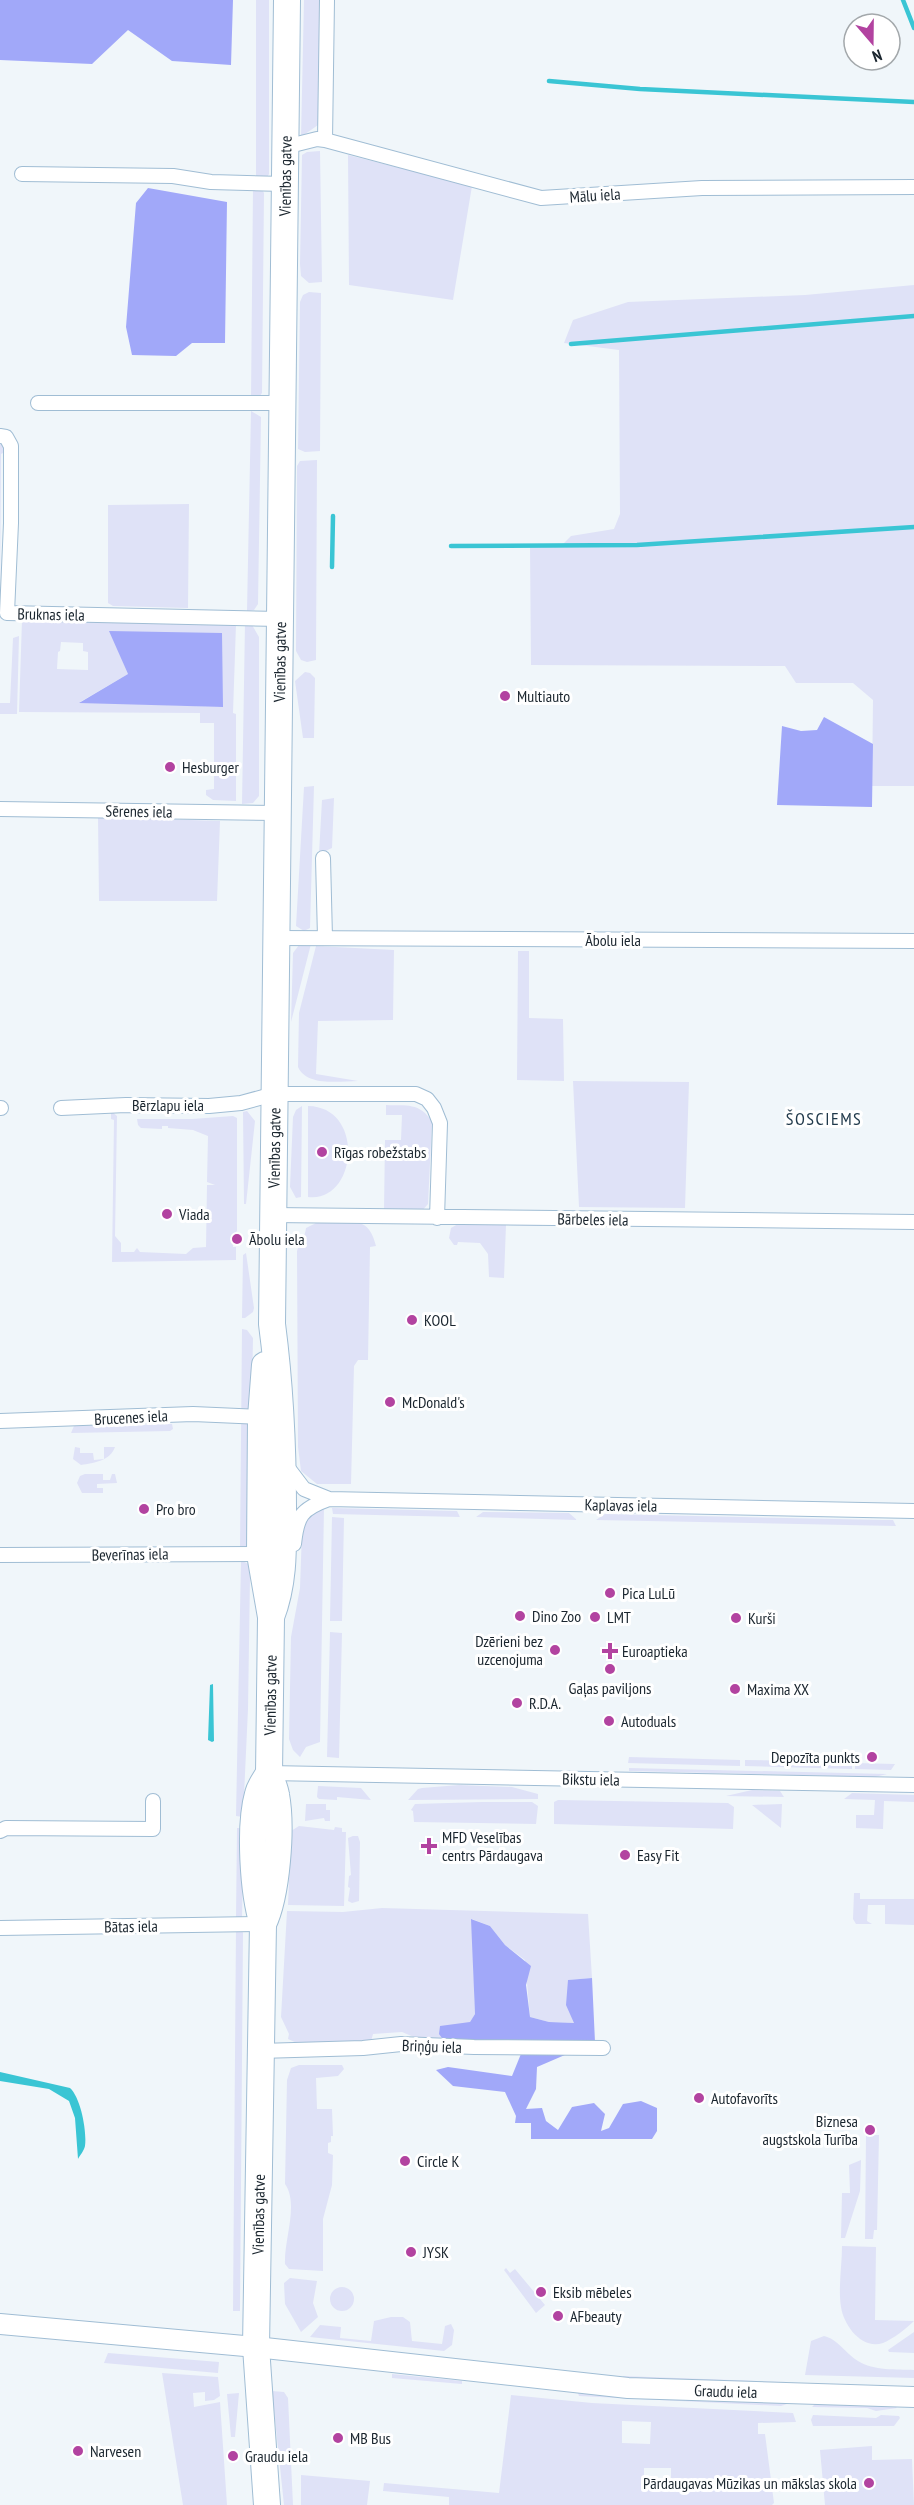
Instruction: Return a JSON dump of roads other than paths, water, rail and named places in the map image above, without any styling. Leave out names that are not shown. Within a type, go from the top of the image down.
[{"type":"highway","name":"Vienības gatve","points":[[271,1617],[283,1570],[283,1461],[279,1381],[272,1324],[272,1215],[287,0]]},
{"type":"highway","name":"Vienības gatve","points":[[267,2505],[256,2347],[262,1924],[273,1894],[278,1823],[276,1794],[269,1773],[271,1617],[260,1554],[263,1377],[272,1324]]},
{"type":"main road","name":"Graudu iela","points":[[0,2324],[256,2347],[628,2388],[914,2397]]},
{"type":"street","points":[[325,140],[327,0]]},
{"type":"street","name":"Mālu iela","points":[[285,147],[317,139],[325,140],[541,198],[702,188],[914,187]]},
{"type":"street","points":[[22,174],[173,176],[212,182],[284,184]]},
{"type":"street","points":[[38,403],[283,403]]},
{"type":"street","name":"Bruknas iela","points":[[0,436],[6,437],[10,446],[11,523],[7,613],[280,619]]},
{"type":"street","name":"Sērenes iela","points":[[0,809],[278,813]]},
{"type":"street","points":[[323,858],[325,938]]},
{"type":"street","name":"Ābolu iela","points":[[275,938],[914,941]]},
{"type":"street","name":"Bērzlapu iela","points":[[61,1108],[126,1105],[209,1106],[241,1103],[274,1094],[416,1094],[427,1099],[440,1123],[437,1218]]},
{"type":"street","name":"Bārbeles iela","points":[[272,1215],[914,1222]]},
{"type":"street","name":"Brucenes iela","points":[[0,1421],[193,1414],[261,1417]]},
{"type":"street","name":"Kaplavas iela","points":[[283,1461],[304,1489],[328,1499],[914,1511]]},
{"type":"street","points":[[283,1570],[294,1544],[296,1522],[310,1506],[328,1499]]},
{"type":"street","name":"Beverīnas iela","points":[[0,1555],[260,1554]]},
{"type":"street","name":"Bikstu iela","points":[[269,1773],[914,1785]]},
{"type":"street","points":[[0,1831],[6,1828],[153,1829],[153,1801]]},
{"type":"street","name":"Bātas iela","points":[[0,1928],[262,1924]]},
{"type":"street","name":"Briņģu iela","points":[[260,2051],[363,2048],[402,2044],[474,2048],[603,2048]]},
{"type":"waterway","points":[[903,0],[914,28]]},
{"type":"waterway","points":[[549,81],[640,89],[914,102]]},
{"type":"waterway","points":[[571,344],[914,316]]},
{"type":"waterway","points":[[332,567],[333,516]]},
{"type":"waterway","points":[[451,546],[637,545],[914,527]]},
{"type":"place","name":"Multiauto","points":[[505,696]]},
{"type":"place","name":"Hesburger","points":[[170,767]]},
{"type":"place","name":"Rīgas robežstabs","points":[[322,1152]]},
{"type":"place","name":"Viada","points":[[167,1214]]},
{"type":"place","name":"Ābolu iela","points":[[237,1239]]},
{"type":"place","name":"KOOL","points":[[412,1320]]},
{"type":"place","name":"McDonald's","points":[[390,1402]]},
{"type":"place","name":"Pro bro","points":[[144,1509]]},
{"type":"place","name":"Pica LuLū","points":[[610,1593]]},
{"type":"place","name":"Dino Zoo","points":[[520,1616]]},
{"type":"place","name":"LMT","points":[[595,1617]]},
{"type":"place","name":"Kurši","points":[[736,1618]]},
{"type":"place","name":"Dzērieni bez uzcenojuma","points":[[555,1650]]},
{"type":"place","name":"Euroaptieka","points":[[610,1651]]},
{"type":"place","name":"Gaļas paviljons","points":[[610,1669]]},
{"type":"place","name":"Maxima XX","points":[[735,1689]]},
{"type":"place","name":"R.D.A.","points":[[517,1703]]},
{"type":"place","name":"Autoduals","points":[[609,1721]]},
{"type":"place","name":"Depozīta punkts","points":[[872,1757]]},
{"type":"place","name":"MFD Veselības centrs Pārdaugava","points":[[429,1846]]},
{"type":"place","name":"Easy Fit","points":[[625,1855]]},
{"type":"place","name":"Autofavorīts","points":[[699,2098]]},
{"type":"place","name":"Biznesa augstskola Turība","points":[[870,2130]]},
{"type":"place","name":"Circle K","points":[[405,2161]]},
{"type":"place","name":"JYSK","points":[[411,2252]]},
{"type":"place","name":"Eksib mēbeles","points":[[541,2292]]},
{"type":"place","name":"AFbeauty","points":[[558,2316]]},
{"type":"place","name":"MB Bus","points":[[338,2438]]},
{"type":"place","name":"Narvesen","points":[[78,2451]]},
{"type":"place","name":"Graudu iela","points":[[233,2456]]},
{"type":"place","name":"Pārdaugavas Mūzikas un mākslas skola","points":[[869,2483]]},
{"type":"district","name":"ŠOSCIEMS","points":[[824,1118]]}]
